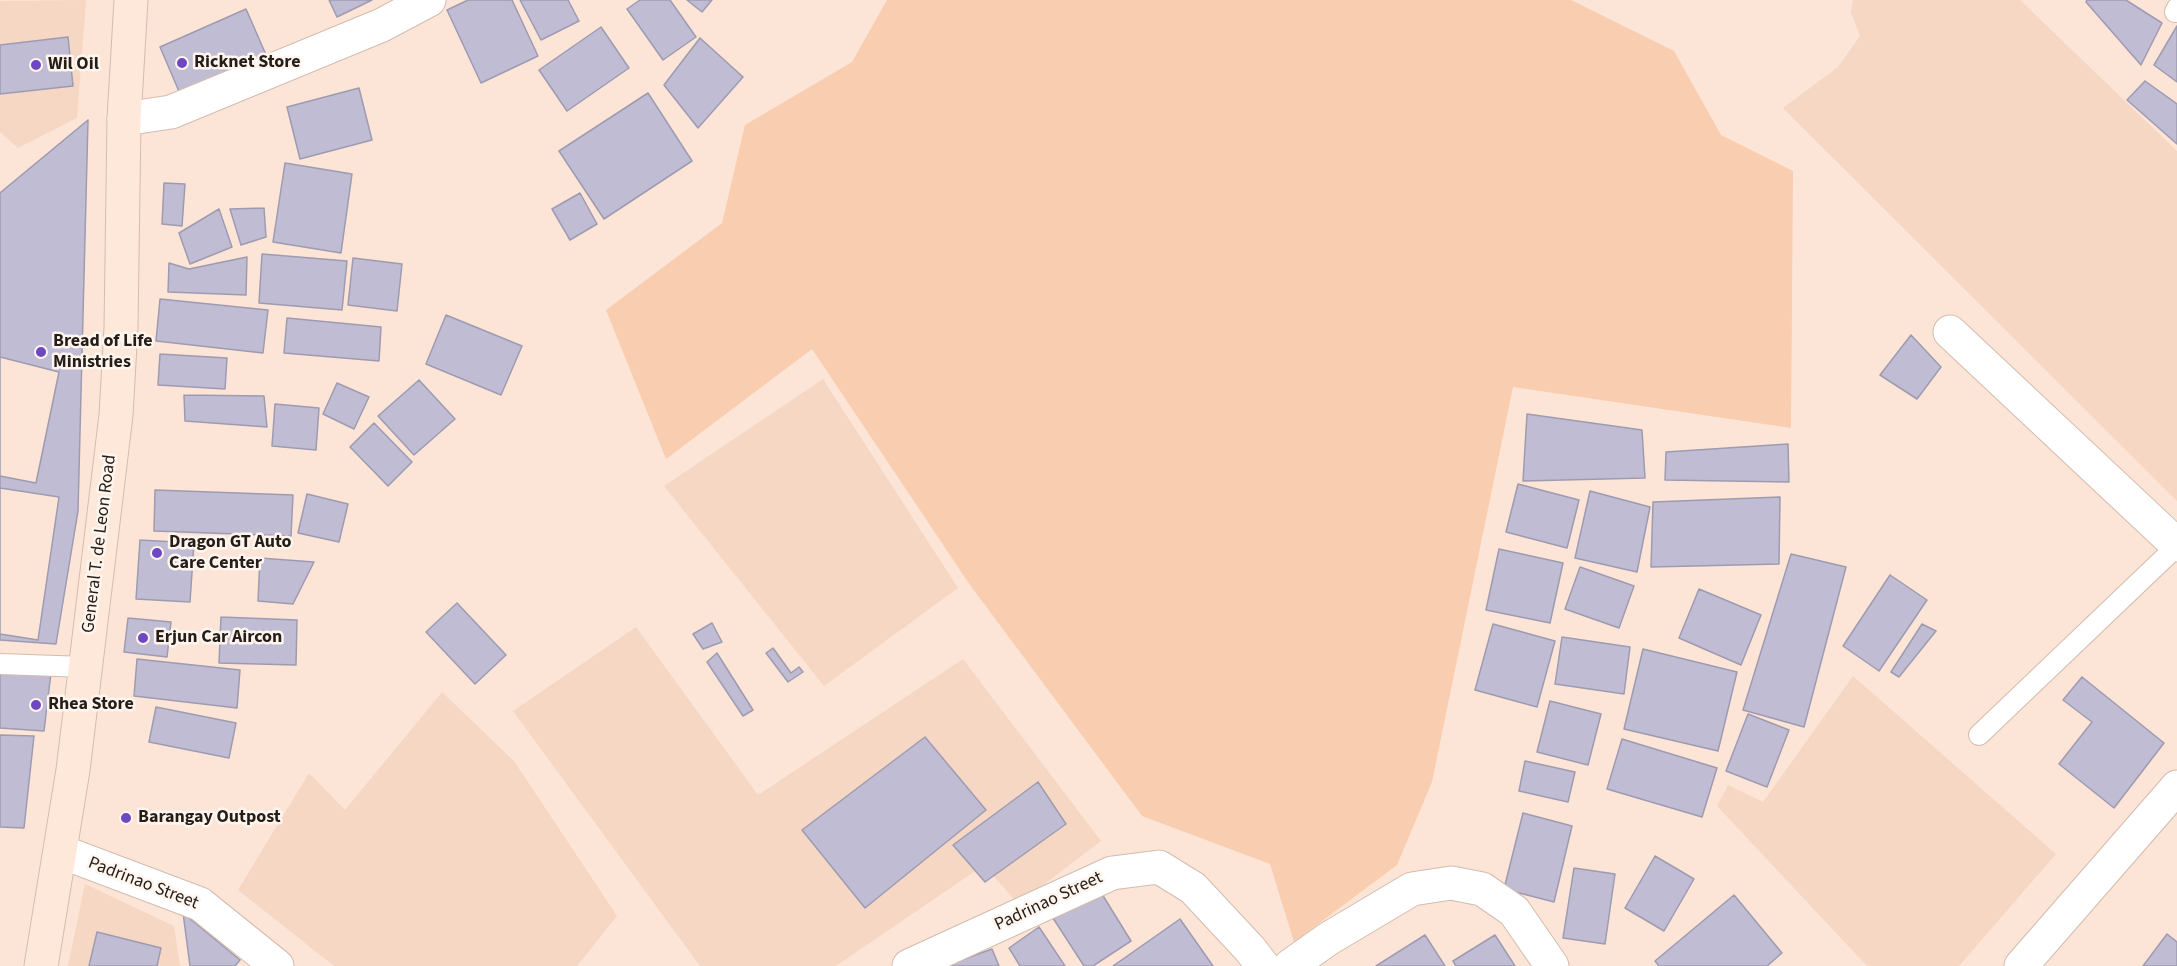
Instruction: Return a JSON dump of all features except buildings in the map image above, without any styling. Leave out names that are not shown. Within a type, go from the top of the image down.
[{"type":"main road","name":"General T. de Leon Road","points":[[41,966],[62,852],[116,415],[121,328],[124,119],[131,0]]},
{"type":"street","points":[[124,119],[171,112],[382,26],[429,0]]},
{"type":"street","points":[[1950,332],[2177,546]]},
{"type":"street","points":[[2021,966],[2177,787]]},
{"type":"street","name":"Padrinao Street","points":[[62,852],[200,904],[277,966]]},
{"type":"street","name":"Padrinao Street","points":[[909,966],[1112,873],[1159,867],[1193,888],[1263,966]]},
{"type":"street","points":[[1290,966],[1328,939],[1412,889],[1451,883],[1482,890],[1514,911],[1552,966]]},
{"type":"lane","points":[[1979,735],[2177,546]]},
{"type":"lane","points":[[0,664],[85,667]]},
{"type":"shaded area","points":[[86,0],[77,118],[18,148],[0,132],[0,1]]},
{"type":"shaded area","points":[[887,0],[1571,0],[1674,51],[1721,135],[1793,171],[1791,428],[1513,387],[1432,782],[1397,865],[1294,942],[1270,864],[1142,816],[970,585],[812,349],[666,459],[606,310],[722,223],[745,125],[852,62]]},
{"type":"shaded area","points":[[1853,0],[2020,0],[2177,151],[2177,501],[1783,108],[1838,67],[1860,36],[1851,13]]},
{"type":"shaded area","points":[[823,379],[958,588],[824,686],[664,486]]},
{"type":"shaded area","points":[[636,627],[758,795],[963,659],[1101,841],[1018,904],[984,865],[836,966],[700,966],[513,711]]},
{"type":"shaded area","points":[[1853,676],[2056,854],[1959,966],[1867,966],[1717,806],[1728,785],[1763,802]]},
{"type":"shaded area","points":[[442,692],[514,761],[617,916],[577,966],[334,966],[238,890],[309,773],[345,810]]},
{"type":"shaded area","points":[[85,884],[174,926],[180,966],[68,966]]},
{"type":"place","name":"Ricknet Store","points":[[182,63]]},
{"type":"place","name":"Wil Oil","points":[[36,65]]},
{"type":"place","name":"Bread of Life Ministries","points":[[41,352]]},
{"type":"place","name":"Dragon GT Auto Care Center","points":[[157,553]]},
{"type":"place","name":"Erjun Car Aircon","points":[[143,638]]},
{"type":"place","name":"Rhea Store","points":[[36,705]]},
{"type":"place","name":"Barangay Outpost","points":[[126,818]]}]
